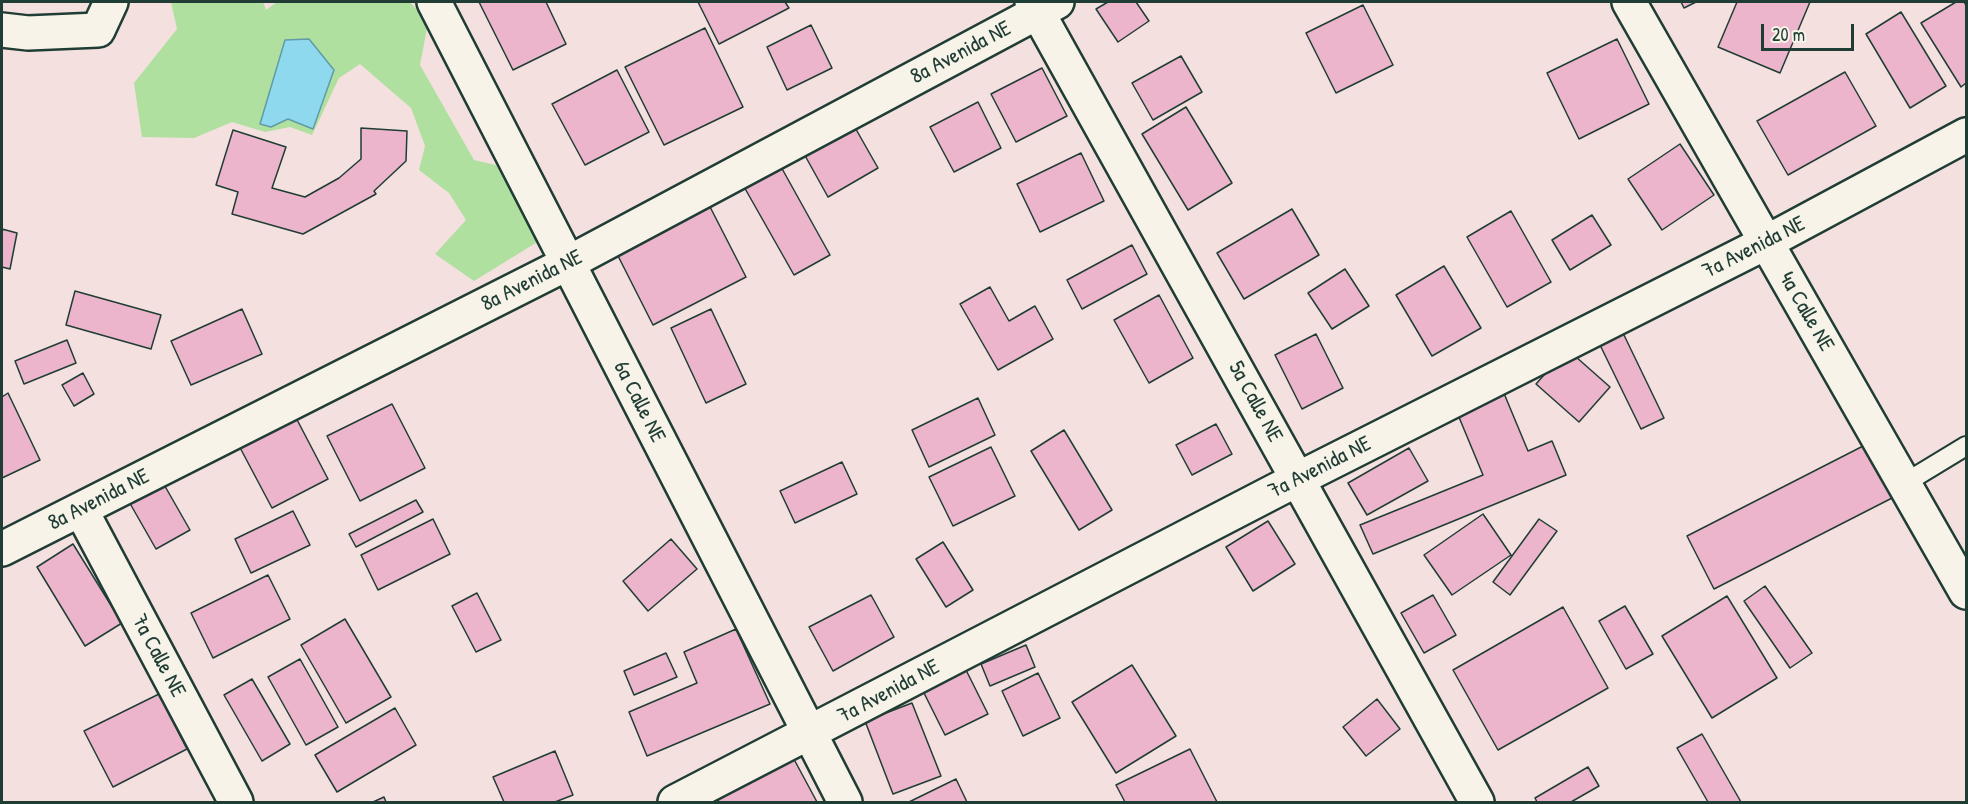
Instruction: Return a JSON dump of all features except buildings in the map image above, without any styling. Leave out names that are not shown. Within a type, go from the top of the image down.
[{"type":"street","points":[[2,30],[28,33],[98,30],[111,2]]},
{"type":"street","name":"6a Calle NE","points":[[434,2],[845,802]]},
{"type":"street","name":"4a Calle NE","points":[[1629,2],[1966,592]]},
{"type":"street","name":"8a Avenida NE","points":[[2,549],[568,263],[1042,5]]},
{"type":"street","name":"5a Calle NE","points":[[1042,5],[1298,479],[1477,802]]},
{"type":"street","name":"7a Avenida NE","points":[[675,802],[1298,479],[1766,243],[1966,135]]},
{"type":"street","name":"7a Calle NE","points":[[81,510],[236,802]]},
{"type":"lane","points":[[1905,483],[1966,446]]},
{"type":"green space","points":[[171,2],[263,2],[266,10],[277,2],[410,2],[428,23],[420,65],[474,160],[496,165],[539,241],[474,281],[435,254],[466,220],[449,193],[419,170],[425,146],[411,108],[360,64],[339,78],[312,135],[290,127],[265,132],[232,122],[194,138],[142,137],[134,83],[177,29]]},
{"type":"water","points":[[309,39],[334,70],[313,129],[288,119],[271,127],[260,124],[285,40]]}]
